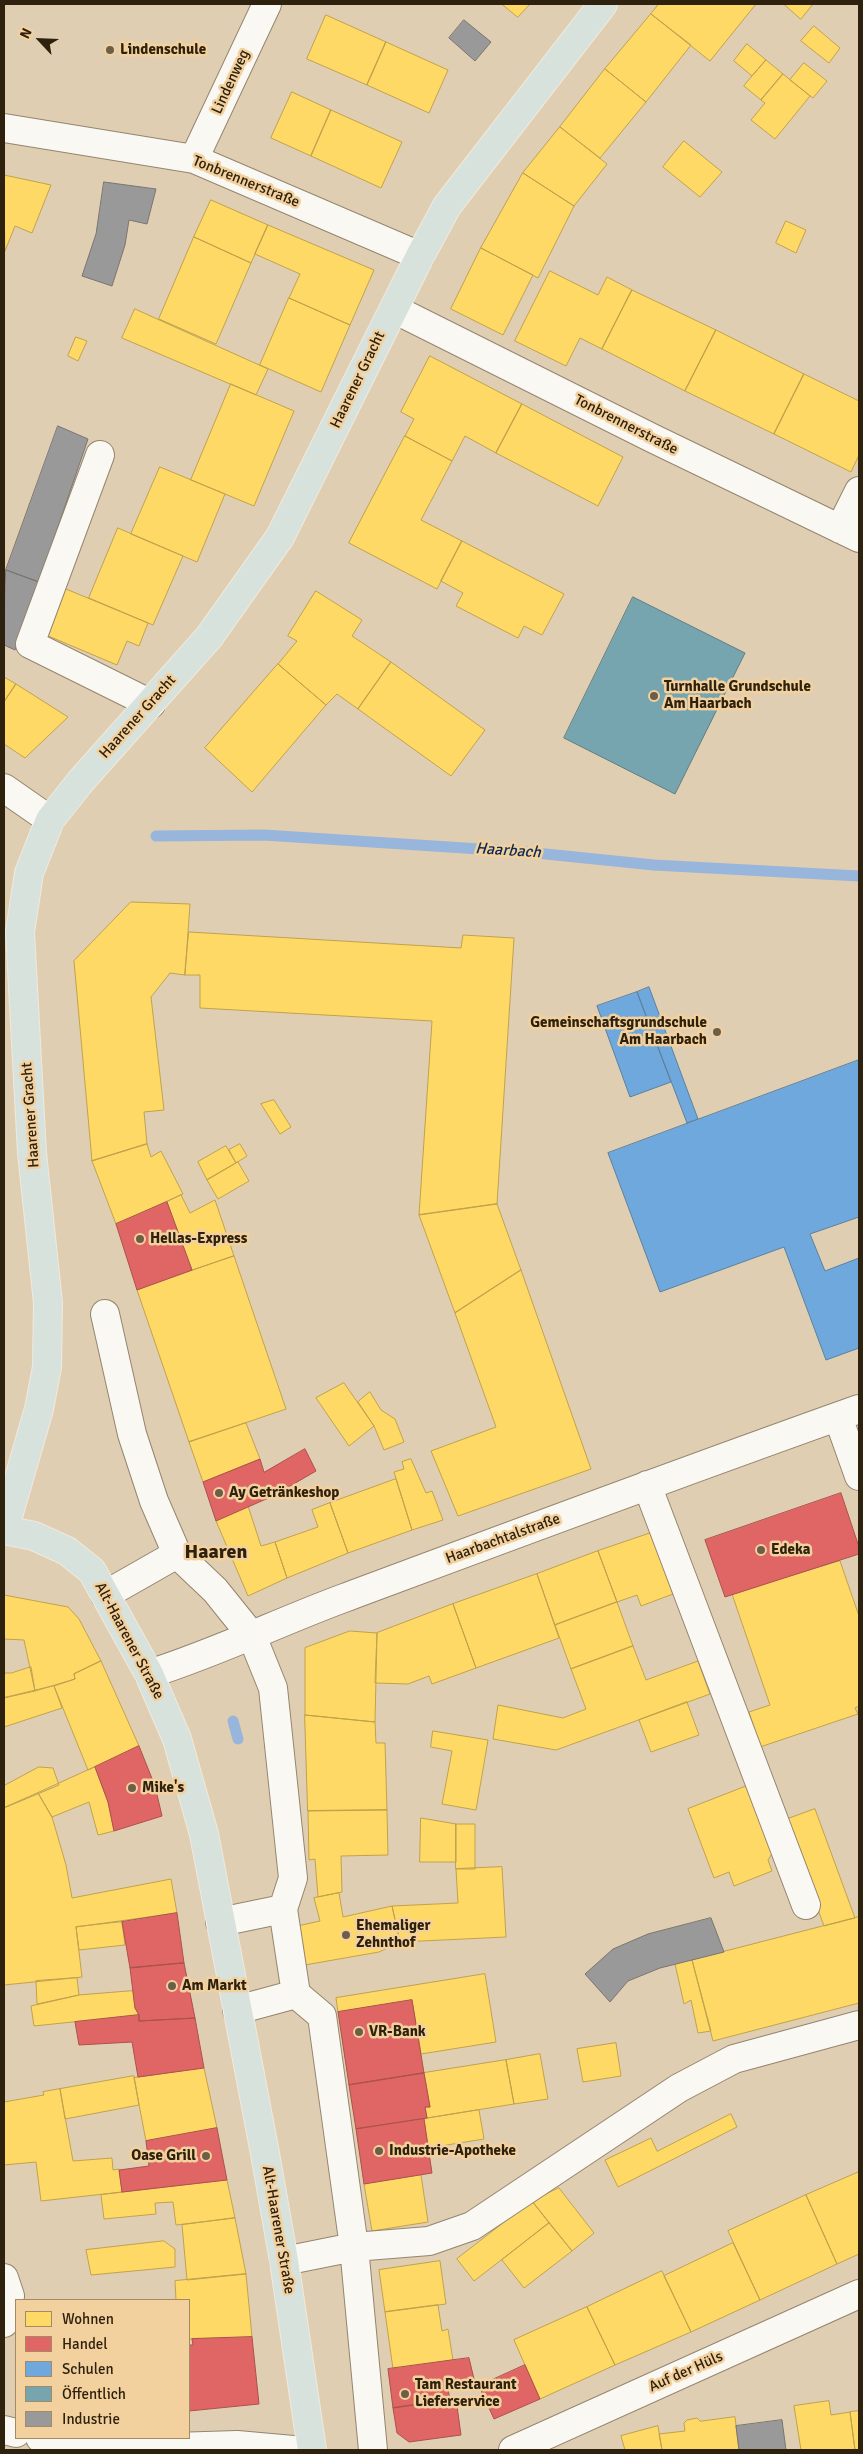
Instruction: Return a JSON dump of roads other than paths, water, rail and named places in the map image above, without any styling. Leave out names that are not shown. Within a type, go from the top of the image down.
[{"type":"main road","name":"Haarener Gracht","points":[[4,1530],[39,1410],[47,1367],[48,1303],[32,1153],[20,932],[29,873],[50,820],[80,782],[210,637],[280,537],[420,256],[447,206],[604,4]]},
{"type":"main road","name":"Alt-Haarener Straße","points":[[4,1530],[34,1536],[67,1551],[92,1571],[149,1674],[177,1739],[204,1834],[284,2261],[312,2450]]},
{"type":"street","name":"Lindenweg","points":[[194,159],[267,4]]},
{"type":"street","name":"Tonbrennerstraße","points":[[4,128],[194,159],[420,256]]},
{"type":"street","name":"Tonbrennerstraße","points":[[394,309],[654,440],[850,534]]},
{"type":"street","points":[[100,455],[30,644],[151,704]]},
{"type":"street","points":[[850,534],[859,491]]},
{"type":"street","points":[[7,795],[50,820]]},
{"type":"street","points":[[104,1314],[132,1434],[154,1501],[177,1554],[215,1590],[252,1636],[273,1688],[293,1878],[283,1909],[296,1994],[322,2016],[354,2248],[374,2450]]},
{"type":"street","points":[[848,1413],[859,1476]]},
{"type":"street","name":"Haarbachtalstraße","points":[[149,1674],[252,1636],[317,1608],[647,1485],[848,1413]]},
{"type":"street","points":[[647,1485],[806,1905]]},
{"type":"street","points":[[105,1595],[177,1554]]},
{"type":"street","points":[[220,1922],[283,1909]]},
{"type":"street","points":[[237,2010],[296,1994]]},
{"type":"street","points":[[284,2261],[354,2248],[429,2241],[472,2226],[679,2088],[734,2059],[859,2025]]},
{"type":"street","points":[[4,2278],[10,2296],[4,2323]]},
{"type":"street","name":"Auf der Hüls","points":[[513,2450],[859,2294]]},
{"type":"street","points":[[47,2439],[112,2449],[237,2445],[292,2450]]},
{"type":"waterway","name":"Haarbach","points":[[156,836],[264,835],[526,852],[654,865],[859,876]]},
{"type":"waterway","name":"Haarbach","points":[[233,1721],[238,1739]]},
{"type":"place","name":"Lindenschule","points":[[110,50]]},
{"type":"place","name":"Turnhalle Grundschule Am Haarbach","points":[[654,696]]},
{"type":"place","name":"Gemeinschaftsgrundschule Am Haarbach","points":[[717,1032]]},
{"type":"place","name":"Hellas-Express","points":[[140,1239]]},
{"type":"place","name":"Ay Getränkeshop","points":[[219,1493]]},
{"type":"place","name":"Edeka","points":[[761,1550]]},
{"type":"place","name":"Mike's","points":[[132,1788]]},
{"type":"place","name":"Ehemaliger Zehnthof","points":[[346,1935]]},
{"type":"place","name":"Am Markt","points":[[172,1986]]},
{"type":"place","name":"VR-Bank","points":[[359,2032]]},
{"type":"place","name":"Industrie-Apotheke","points":[[379,2151]]},
{"type":"place","name":"Oase Grill","points":[[206,2156]]},
{"type":"place","name":"Tam Restaurant Lieferservice","points":[[405,2394]]},
{"type":"district","name":"Haaren","points":[[216,1553]]}]
